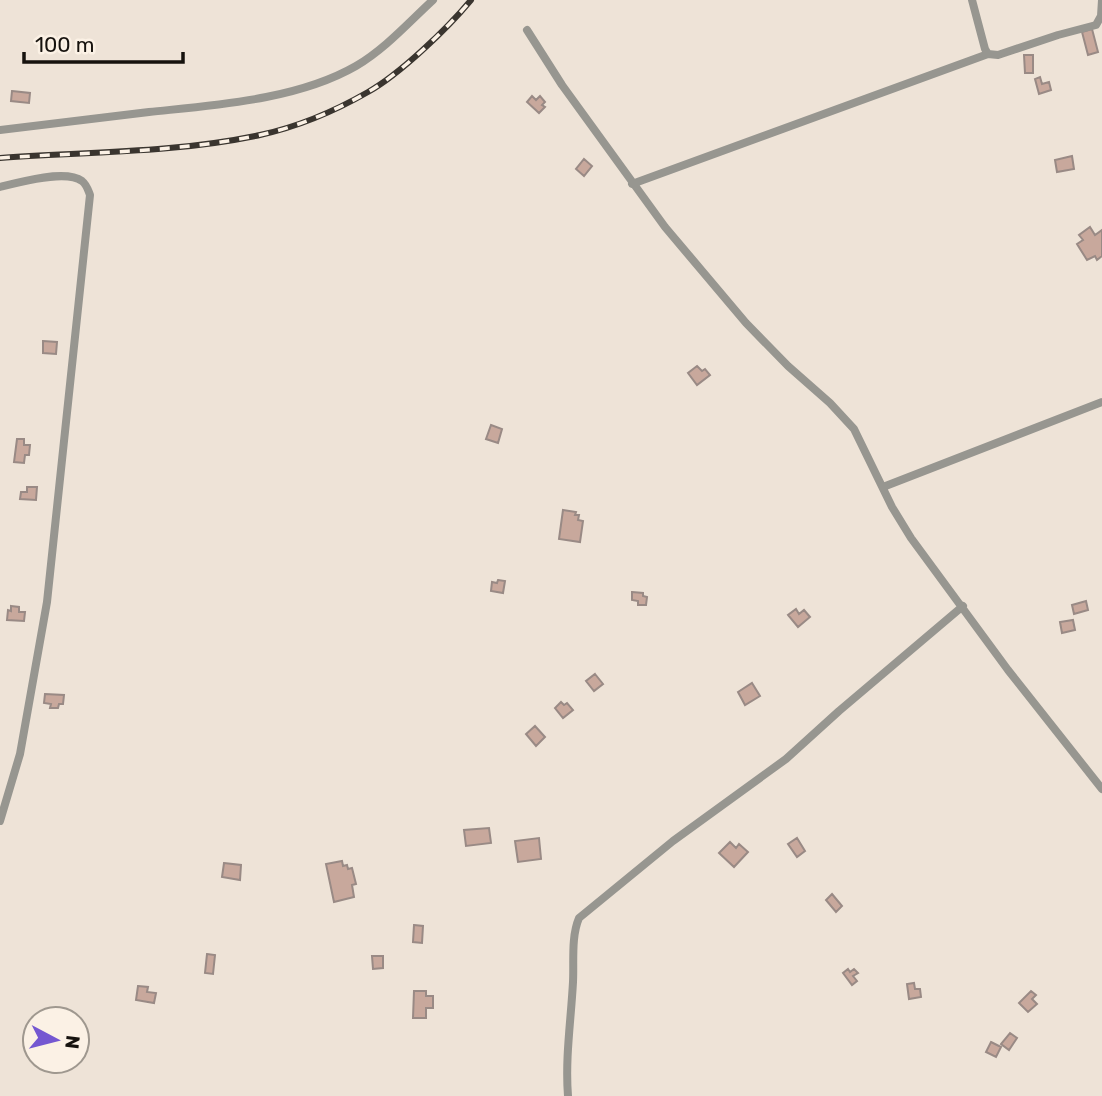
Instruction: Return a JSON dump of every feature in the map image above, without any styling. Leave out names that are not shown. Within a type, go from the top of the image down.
[{"type":"street","points":[[0,130],[242,101],[310,85],[336,76],[369,58],[433,0]]},
{"type":"street","points":[[972,0],[988,54]]},
{"type":"street","points":[[632,184],[988,54],[998,55],[1096,25],[1101,16],[1102,0]]},
{"type":"street","points":[[527,30],[562,85],[665,227],[746,323],[854,429],[892,507],[911,538],[1008,670],[1102,789]]},
{"type":"street","points":[[0,187],[47,177],[67,177],[82,181],[90,195],[47,602],[20,754],[0,821]]},
{"type":"street","points":[[883,488],[1102,402]]},
{"type":"street","points":[[568,1096],[566,1052],[572,1008],[575,933],[579,918],[673,841],[786,759],[963,606]]},
{"type":"building","points":[[1092,29],[1098,52],[1088,55],[1082,32]]},
{"type":"building","points":[[1024,55],[1033,55],[1033,73],[1025,73]]},
{"type":"building","points":[[1040,77],[1042,84],[1049,82],[1051,90],[1039,94],[1035,79]]},
{"type":"building","points":[[12,91],[30,93],[29,103],[11,101]]},
{"type":"building","points":[[532,96],[536,100],[540,96],[545,102],[542,105],[545,107],[539,113],[527,102]]},
{"type":"building","points":[[1072,156],[1074,169],[1057,172],[1055,160]]},
{"type":"building","points":[[584,159],[592,166],[584,176],[576,169]]},
{"type":"building","points":[[1090,227],[1095,235],[1102,230],[1102,256],[1097,260],[1095,256],[1087,260],[1077,244],[1083,240],[1079,235]]},
{"type":"building","points":[[43,341],[57,342],[56,354],[43,353]]},
{"type":"building","points":[[697,366],[710,375],[697,385],[688,373]]},
{"type":"building","points":[[491,425],[502,429],[498,443],[486,439]]},
{"type":"building","points":[[17,439],[24,439],[24,445],[30,445],[29,455],[25,455],[24,463],[14,462]]},
{"type":"building","points":[[27,487],[37,487],[36,500],[20,499],[21,492],[27,492]]},
{"type":"building","points":[[563,510],[576,512],[575,515],[579,515],[578,520],[583,521],[580,542],[559,539]]},
{"type":"building","points":[[498,580],[505,581],[503,593],[491,591],[492,582],[497,583]]},
{"type":"building","points":[[632,592],[643,593],[643,596],[647,597],[646,605],[638,605],[638,601],[632,600]]},
{"type":"building","points":[[1086,601],[1088,610],[1074,614],[1072,605]]},
{"type":"building","points":[[11,606],[19,607],[19,612],[25,612],[24,621],[7,620]]},
{"type":"building","points":[[796,609],[799,614],[804,610],[810,617],[798,627],[788,615]]},
{"type":"building","points":[[1073,620],[1075,630],[1062,633],[1060,622]]},
{"type":"building","points":[[595,674],[603,684],[594,691],[586,681]]},
{"type":"building","points":[[752,683],[760,696],[745,705],[738,692]]},
{"type":"building","points":[[45,694],[64,695],[63,704],[59,704],[58,708],[50,708],[51,704],[44,703]]},
{"type":"building","points":[[561,702],[564,705],[567,703],[573,710],[563,718],[555,708]]},
{"type":"building","points":[[535,726],[545,737],[536,746],[526,734]]},
{"type":"building","points":[[489,828],[491,843],[466,846],[464,830]]},
{"type":"building","points":[[539,838],[541,859],[518,862],[515,841]]},
{"type":"building","points":[[797,838],[805,851],[797,857],[788,844]]},
{"type":"building","points":[[730,842],[736,848],[739,844],[748,852],[734,867],[719,853]]},
{"type":"building","points":[[342,861],[343,866],[352,868],[356,884],[352,885],[354,897],[334,902],[326,864]]},
{"type":"building","points":[[224,863],[241,865],[240,880],[222,877]]},
{"type":"building","points":[[832,894],[842,906],[836,912],[826,900]]},
{"type":"building","points":[[414,925],[423,926],[422,943],[413,942]]},
{"type":"building","points":[[207,954],[215,955],[213,974],[205,973]]},
{"type":"building","points":[[372,956],[383,956],[383,968],[373,969]]},
{"type":"building","points":[[848,969],[850,972],[854,969],[858,973],[853,976],[857,981],[852,985],[843,973]]},
{"type":"building","points":[[914,983],[915,989],[920,989],[921,997],[909,999],[907,984]]},
{"type":"building","points":[[138,986],[148,987],[147,992],[156,993],[154,1003],[136,1000]]},
{"type":"building","points":[[414,991],[426,991],[426,996],[433,996],[433,1008],[426,1008],[426,1018],[413,1018]]},
{"type":"building","points":[[1031,991],[1036,995],[1032,999],[1037,1004],[1028,1012],[1019,1003]]},
{"type":"building","points":[[1010,1033],[1017,1038],[1009,1050],[1001,1044]]},
{"type":"building","points":[[991,1042],[1001,1047],[996,1057],[986,1052]]},
{"type":"railway","points":[[0,158],[196,145],[288,128],[342,106],[381,84],[423,50],[471,0]]}]
